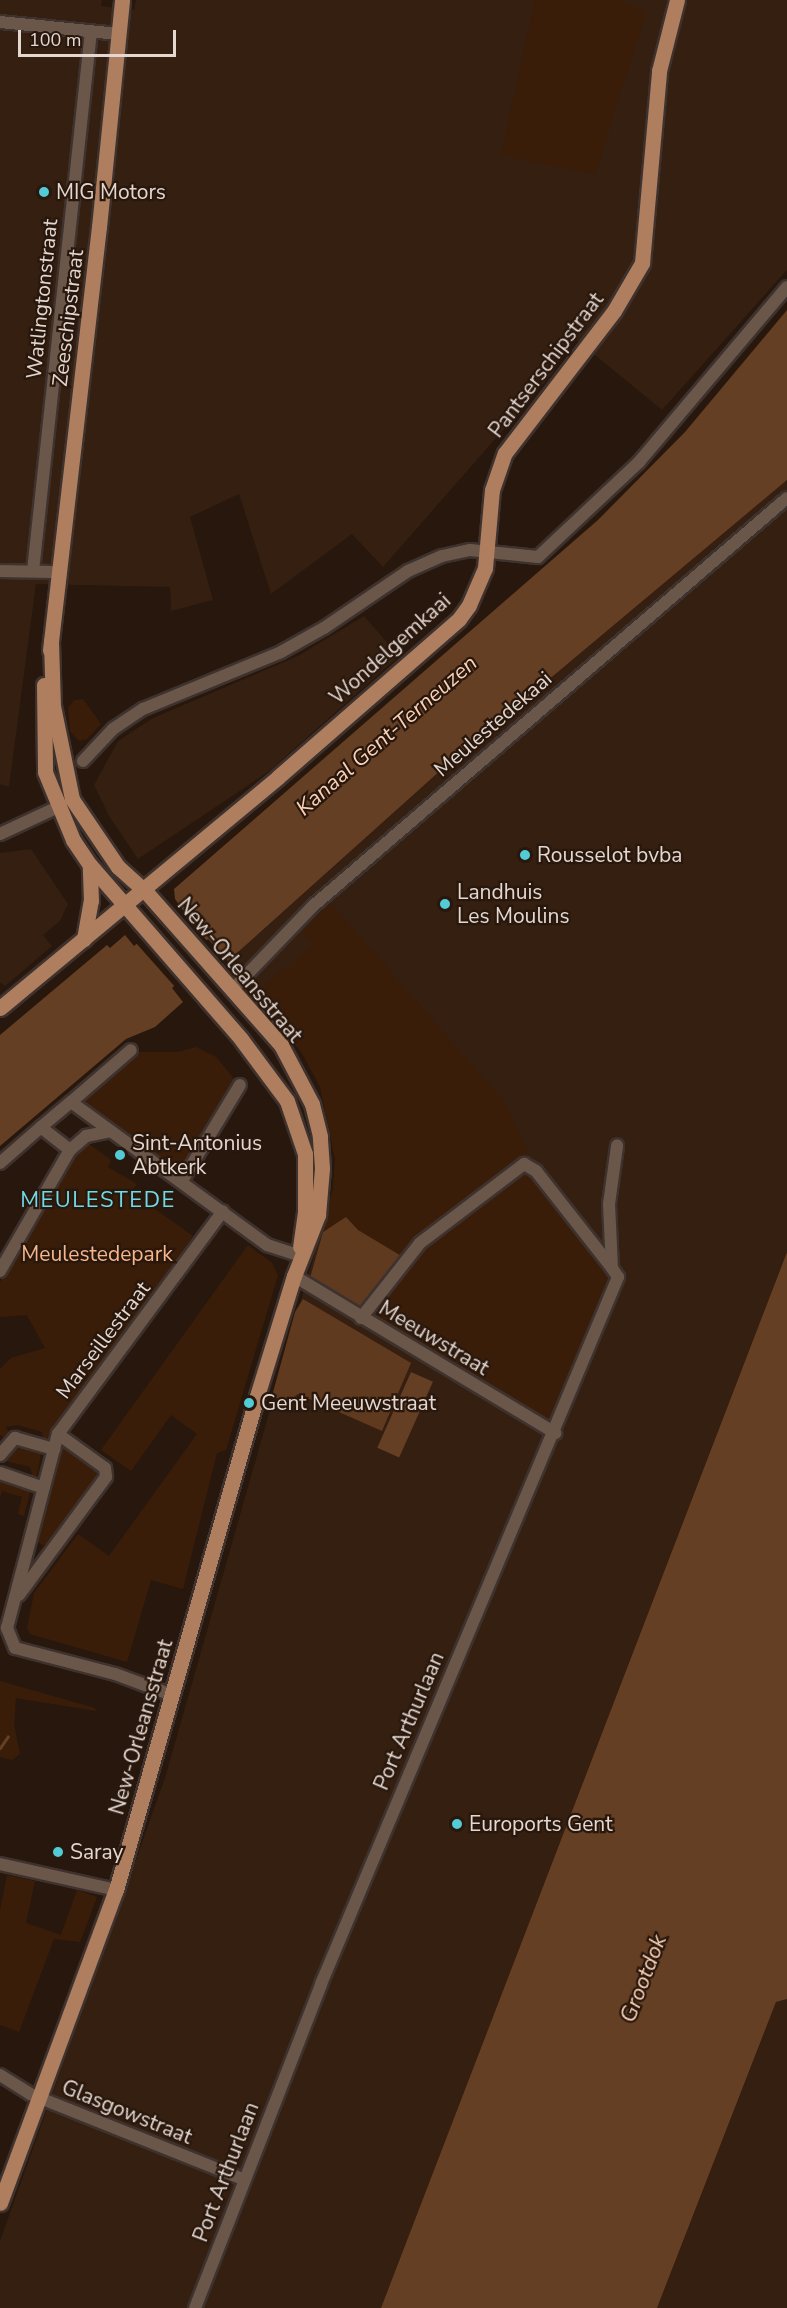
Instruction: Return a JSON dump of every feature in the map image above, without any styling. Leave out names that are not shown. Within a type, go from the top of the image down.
[{"type":"main road","name":"Zeeschipstraat","points":[[122,0],[42,741],[45,772],[58,807],[90,866],[123,905]]},
{"type":"main road","name":"Pantserschipstraat","points":[[484,552],[492,490],[506,453],[614,311],[642,263],[659,71],[677,0]]},
{"type":"main road","name":"Wondelgemkaai","points":[[0,1008],[84,939],[141,888],[278,777],[459,619],[482,580],[484,552]]},
{"type":"main road","name":"Zeeschipstraat","points":[[51,641],[53,706],[72,799],[118,867],[141,888]]},
{"type":"main road","name":"Zeeschipstraat","points":[[84,939],[91,901],[90,866]]},
{"type":"main road","name":"New-Orleansstraat","points":[[0,2203],[116,1890],[294,1276],[318,1215],[322,1168],[315,1115],[281,1046],[233,989],[141,888]]},
{"type":"main road","name":"New-Orleansstraat","points":[[123,905],[201,992],[277,1086],[294,1118],[305,1154],[307,1182],[299,1239],[301,1256]]},
{"type":"street","points":[[0,22],[118,34]]},
{"type":"street","name":"Watlingtonstraat","points":[[33,571],[91,31]]},
{"type":"street","points":[[83,761],[113,729],[143,709],[281,652],[324,628],[408,571],[454,553],[484,552],[538,557],[573,528],[647,454],[787,287]]},
{"type":"street","name":"Meulestedekaai","points":[[233,989],[313,906],[787,498]]},
{"type":"street","points":[[0,571],[60,572]]},
{"type":"street","points":[[0,834],[58,807]]},
{"type":"street","points":[[0,1163],[131,1050]]},
{"type":"street","points":[[182,1181],[240,1085]]},
{"type":"street","points":[[71,1102],[267,1245],[301,1256]]},
{"type":"street","points":[[41,1127],[70,1150]]},
{"type":"street","points":[[0,1271],[70,1150],[86,1136],[109,1129]]},
{"type":"street","name":"Port Arthurlaan","points":[[195,2308],[243,2179],[433,1712],[555,1433],[618,1277],[612,1268],[609,1204],[617,1146]]},
{"type":"street","points":[[361,1318],[420,1244],[524,1164],[536,1171],[612,1268]]},
{"type":"street","name":"Marseillestraat","points":[[172,1695],[115,1674],[15,1648],[7,1628],[58,1434],[223,1211]]},
{"type":"street","name":"Meeuwstraat","points":[[294,1276],[555,1433]]},
{"type":"street","name":"Marseillestraat","points":[[14,1601],[49,1557],[106,1477],[105,1468],[58,1434]]},
{"type":"street","points":[[0,1455],[15,1438],[54,1449]]},
{"type":"street","points":[[0,1473],[44,1488]]},
{"type":"street","points":[[28,1548],[39,1557],[49,1557]]},
{"type":"street","points":[[0,1864],[116,1890]]},
{"type":"street","name":"Glasgowstraat","points":[[0,2075],[39,2098],[243,2179]]},
{"type":"shaded area","points":[[0,0],[102,0],[101,6],[134,10],[136,0],[787,0],[787,270],[662,410],[573,337],[553,373],[383,567],[352,534],[271,594],[239,494],[190,517],[213,600],[171,611],[170,587],[36,584],[9,787],[0,784]]},
{"type":"shaded area","points":[[787,480],[787,1252],[381,2308],[0,2308],[0,2241],[165,1778],[333,1189],[335,1159],[320,1086],[302,1053],[228,961],[441,770]]},
{"type":"shaded area","points":[[364,616],[399,656],[268,772],[138,859],[109,816],[94,785],[118,741],[153,718],[298,656]]},
{"type":"shaded area","points":[[31,849],[68,904],[60,921],[43,935],[52,946],[5,986],[0,982],[0,853]]},
{"type":"shaded area","points":[[346,1217],[358,1230],[403,1257],[360,1310],[310,1278],[323,1232]]},
{"type":"shaded area","points":[[303,1299],[411,1363],[382,1431],[298,1394],[287,1403],[272,1396],[295,1312]]},
{"type":"shaded area","points":[[787,1999],[787,2308],[657,2308],[776,2002]]},
{"type":"green space","points":[[535,0],[619,0],[646,12],[595,175],[501,155]]},
{"type":"green space","points":[[83,699],[101,724],[87,739],[79,741],[70,731],[68,708],[74,700]]},
{"type":"green space","points":[[331,903],[504,1101],[528,1151],[417,1241],[403,1257],[358,1230],[346,1217],[323,1232],[333,1189],[335,1159],[320,1087],[302,1053],[253,994],[313,945],[302,933]]},
{"type":"green space","points":[[196,1047],[216,1057],[235,1080],[180,1175],[80,1102],[132,1052],[178,1052]]},
{"type":"green space","name":"Meulestedepark","points":[[85,1141],[111,1160],[108,1167],[137,1184],[131,1192],[193,1236],[51,1438],[43,1439],[42,1432],[18,1425],[6,1427],[9,1434],[4,1437],[0,1435],[0,1369],[11,1358],[45,1348],[27,1315],[0,1317],[0,1282]]},
{"type":"green space","points":[[520,1170],[536,1180],[602,1265],[608,1281],[550,1423],[371,1316],[426,1244]]},
{"type":"green space","points":[[248,1245],[272,1263],[278,1275],[226,1450],[217,1453],[183,1589],[151,1580],[127,1662],[30,1634],[27,1628],[34,1593],[78,1534],[109,1556],[197,1434],[171,1415],[131,1471],[101,1450]]},
{"type":"green space","points":[[15,1446],[41,1453],[37,1476],[33,1478],[30,1467],[6,1461]]},
{"type":"green space","points":[[61,1446],[69,1446],[98,1468],[97,1476],[47,1544],[42,1545],[34,1539]]},
{"type":"green space","points":[[0,1481],[30,1492],[24,1516],[18,1514],[22,1497],[2,1491],[0,1498]]},
{"type":"green space","points":[[0,1681],[95,1708],[96,1711],[16,1698],[14,1724],[20,1754],[12,1760],[0,1757]]},
{"type":"green space","points":[[7,1875],[35,1881],[26,1923],[61,1935],[77,1890],[97,1897],[80,1942],[54,1939],[19,2032],[0,2025],[0,1911]]},
{"type":"water","name":"Kanaal Gent-Terneuzen","points":[[787,310],[787,480],[441,770],[228,961],[208,939],[169,974],[177,983],[172,988],[183,1002],[155,1027],[126,1039],[0,1146],[0,1035],[107,945],[110,948],[125,935],[134,946],[140,941],[147,949],[187,916],[175,899],[174,889],[598,520],[685,432]]},
{"type":"water","name":"Grootdok","points":[[787,1252],[787,1999],[776,2002],[657,2308],[381,2308]]},
{"type":"water","points":[[411,1372],[433,1382],[399,1458],[377,1448]]},
{"type":"pier","points":[[178,908],[228,964],[208,943],[173,974],[180,983],[176,988],[136,943],[141,939],[147,945],[183,915]]},
{"type":"waterway","points":[[0,1748],[8,1736]]},
{"type":"place","name":"MIG Motors","points":[[44,192]]},
{"type":"place","name":"Rousselot bvba","points":[[525,855]]},
{"type":"place","name":"Landhuis Les Moulins","points":[[445,904]]},
{"type":"place","name":"Sint-Antonius Abtkerk","points":[[120,1155]]},
{"type":"place","name":"Gent Meeuwstraat","points":[[249,1403]]},
{"type":"place","name":"Euroports Gent","points":[[457,1824]]},
{"type":"place","name":"Saray","points":[[58,1852]]},
{"type":"district","name":"MEULESTEDE","points":[[98,1201]]}]
